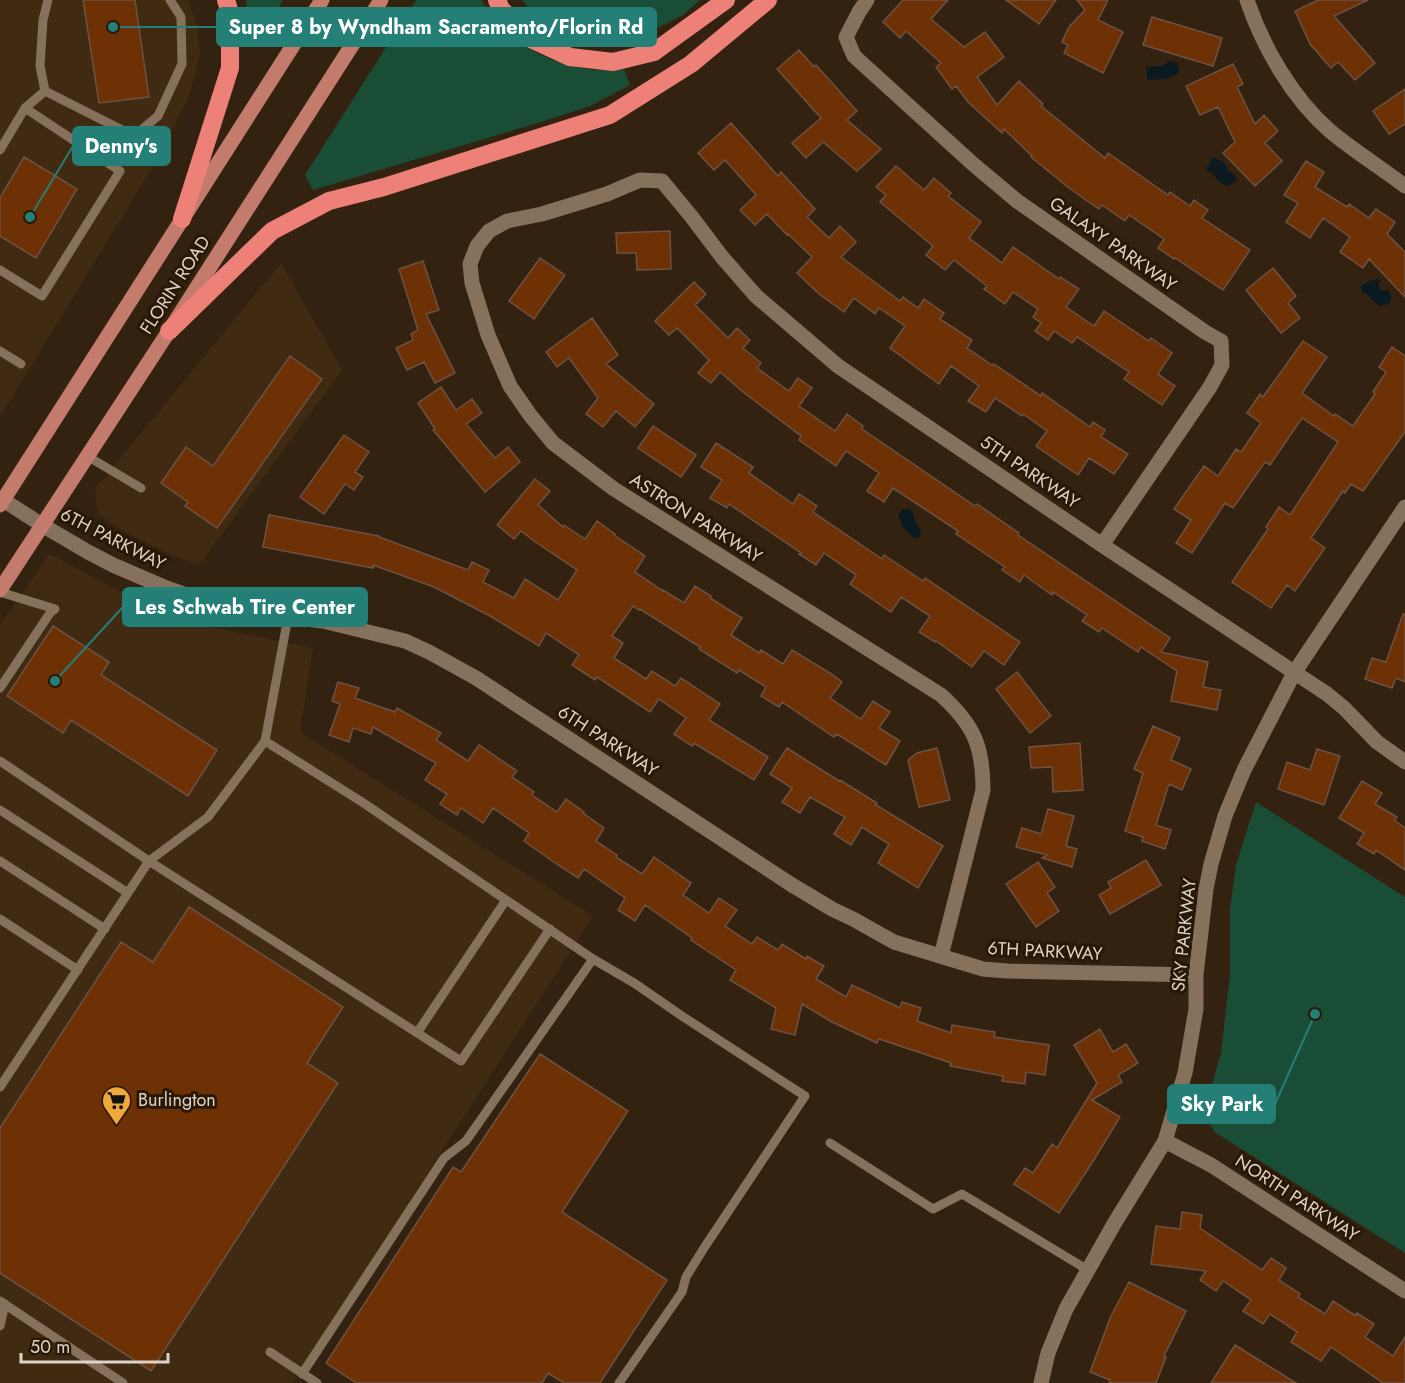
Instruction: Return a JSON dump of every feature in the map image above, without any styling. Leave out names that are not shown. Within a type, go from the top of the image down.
[{"type":"highway","points":[[182,219],[230,68],[230,13],[226,0]]},
{"type":"highway","points":[[497,0],[501,9],[531,39],[570,57],[613,62],[654,52],[726,0]]},
{"type":"highway","points":[[169,331],[272,231],[329,201],[384,187],[610,115],[691,64],[768,0]]},
{"type":"main road","name":"FLORIN ROAD","points":[[1,501],[322,0]]},
{"type":"main road","name":"FLORIN ROAD","points":[[0,591],[381,0]]},
{"type":"street","name":"GALAXY PARKWAY","points":[[867,0],[846,37],[854,56],[1017,201],[1204,332],[1221,341],[1222,365],[1210,387],[1102,545]]},
{"type":"street","points":[[1247,0],[1266,47],[1310,111],[1348,145],[1405,186]]},
{"type":"street","name":"ASTRON PARKWAY","points":[[662,181],[640,180],[597,197],[542,214],[507,221],[489,231],[477,246],[470,264],[472,283],[488,335],[510,386],[530,415],[561,449],[614,489],[941,695],[957,710],[970,728],[979,747],[983,769],[983,790],[940,956]]},
{"type":"street","name":"5TH PARKWAY","points":[[662,181],[756,296],[838,366],[1327,694],[1377,742],[1405,762]]},
{"type":"street","name":"6TH PARKWAY","points":[[1,501],[112,565],[164,587],[216,605],[323,621],[405,641],[453,664],[792,885],[894,942],[984,969],[1196,975]]},
{"type":"street","name":"SKY PARKWAY","points":[[1041,1383],[1048,1353],[1065,1309],[1165,1141],[1185,1073],[1196,1009],[1196,975],[1206,889],[1225,816],[1244,770],[1294,673],[1405,507]]},
{"type":"street","name":"NORTH PARKWAY","points":[[1165,1141],[1211,1165],[1405,1291]]},
{"type":"lane","points":[[45,91],[40,66],[43,20],[48,0]]},
{"type":"lane","points":[[45,91],[134,136],[158,116],[182,64],[181,17],[170,0]]},
{"type":"lane","points":[[0,150],[25,108],[45,91]]},
{"type":"lane","points":[[0,270],[42,296],[120,171],[25,108]]},
{"type":"lane","points":[[0,351],[21,364]]},
{"type":"lane","points":[[87,456],[141,488]]},
{"type":"lane","points":[[0,591],[55,609],[0,688]]},
{"type":"lane","points":[[1,1084],[149,861],[208,817],[265,741],[288,617]]},
{"type":"lane","points":[[265,741],[362,802],[593,958],[805,1095],[704,1248],[686,1277],[682,1292],[619,1383]]},
{"type":"lane","points":[[0,761],[149,861],[461,1061],[550,929]]},
{"type":"lane","points":[[0,810],[128,893]]},
{"type":"lane","points":[[0,861],[105,929]]},
{"type":"lane","points":[[417,1033],[506,900]]},
{"type":"lane","points":[[0,919],[78,970]]},
{"type":"lane","points":[[302,1374],[444,1158],[466,1141],[593,958]]},
{"type":"lane","points":[[830,1143],[933,1209],[962,1194],[1088,1270]]},
{"type":"lane","points":[[0,1326],[2,1304],[123,1383]]},
{"type":"lane","points":[[270,1352],[316,1383]]},
{"type":"shaded area","points":[[0,0],[188,0],[197,24],[200,55],[189,97],[155,163],[0,417]]},
{"type":"shaded area","points":[[1169,61],[1177,63],[1179,73],[1167,79],[1148,80],[1146,67],[1163,66]]},
{"type":"shaded area","points":[[1215,158],[1224,162],[1229,172],[1237,179],[1230,185],[1223,184],[1211,172],[1208,172],[1206,168],[1211,159]]},
{"type":"shaded area","points":[[281,263],[342,370],[199,565],[165,552],[127,533],[98,514],[95,489]]},
{"type":"shaded area","points":[[1376,279],[1380,280],[1378,286],[1381,290],[1388,290],[1391,295],[1389,304],[1379,306],[1362,292],[1361,286]]},
{"type":"shaded area","points":[[903,509],[912,511],[921,530],[920,537],[913,537],[902,527],[899,514]]},
{"type":"shaded area","points":[[49,554],[181,621],[313,648],[300,732],[593,916],[293,1383],[0,1383],[0,625]]},
{"type":"green space","points":[[246,0],[283,0],[266,29],[248,20]]},
{"type":"green space","points":[[416,0],[481,0],[503,29],[537,53],[572,66],[599,70],[624,69],[630,85],[590,106],[313,190],[305,175]]},
{"type":"green space","points":[[522,0],[700,0],[683,15],[639,37],[594,38],[560,28],[530,10]]},
{"type":"green space","points":[[1256,802],[1405,897],[1405,1253],[1216,1133],[1209,1124],[1207,1102],[1221,1053],[1230,975],[1230,910],[1236,865]]},
{"type":"building","points":[[83,0],[135,0],[149,97],[99,103]]},
{"type":"building","points":[[903,0],[948,0],[931,19],[964,47],[985,32],[1004,57],[977,77],[997,105],[1019,81],[1043,104],[1041,106],[1105,158],[1108,153],[1168,195],[1170,192],[1190,206],[1194,200],[1208,210],[1202,218],[1250,250],[1223,290],[1158,248],[1164,239],[1129,215],[1125,221],[1102,205],[1099,209],[1069,188],[1031,157],[1004,129],[1002,133],[968,102],[956,86],[952,89],[936,67],[941,63],[906,31],[900,38],[883,22]]},
{"type":"building","points":[[1006,0],[1056,0],[1039,24]]},
{"type":"building","points":[[1077,0],[1108,0],[1098,20],[1123,32],[1103,73],[1064,53],[1068,45],[1062,42],[1069,27],[1085,10]]},
{"type":"building","points":[[1318,0],[1368,0],[1334,16],[1375,63],[1355,80],[1338,62],[1331,68],[1310,44],[1295,11]]},
{"type":"building","points":[[1152,17],[1222,38],[1213,66],[1143,45]]},
{"type":"building","points":[[799,50],[814,67],[816,65],[857,111],[847,120],[881,149],[857,171],[823,142],[806,158],[792,143],[821,118],[777,69]]},
{"type":"building","points":[[1233,64],[1243,84],[1237,87],[1255,124],[1264,115],[1278,131],[1265,143],[1282,161],[1255,186],[1223,153],[1235,142],[1218,107],[1200,115],[1186,86]]},
{"type":"building","points":[[1405,89],[1405,124],[1389,134],[1373,111]]},
{"type":"building","points":[[731,123],[778,176],[781,172],[815,209],[807,217],[829,238],[840,226],[856,242],[841,257],[900,301],[903,297],[918,308],[924,299],[944,313],[940,319],[972,340],[967,348],[1041,396],[1042,393],[1090,427],[1093,422],[1105,430],[1101,437],[1128,454],[1114,474],[1089,458],[1078,475],[1036,446],[1047,431],[1023,414],[1022,416],[995,398],[986,412],[968,401],[979,386],[951,366],[939,384],[890,348],[905,326],[879,308],[875,314],[854,298],[844,312],[819,294],[797,273],[812,257],[767,214],[755,225],[740,210],[756,195],[725,160],[714,170],[698,153]]},
{"type":"building","points":[[24,157],[77,189],[36,258],[0,236],[0,198]]},
{"type":"building","points":[[1306,161],[1324,172],[1315,187],[1347,207],[1349,204],[1369,218],[1376,209],[1395,222],[1387,234],[1405,252],[1405,297],[1369,259],[1363,268],[1340,252],[1350,237],[1323,218],[1310,238],[1286,222],[1298,203],[1284,195]]},
{"type":"building","points":[[896,166],[924,190],[934,178],[951,193],[948,196],[981,222],[969,238],[1002,263],[1013,247],[1059,279],[1060,277],[1079,289],[1066,307],[1094,326],[1104,311],[1149,341],[1151,338],[1172,353],[1158,374],[1175,386],[1162,405],[1124,379],[1129,372],[1077,337],[1072,343],[1054,331],[1048,340],[1035,331],[1041,323],[1033,317],[1038,309],[1013,292],[1005,304],[984,289],[987,286],[954,260],[945,270],[926,255],[933,246],[880,202],[886,195],[876,187]]},
{"type":"building","points":[[670,231],[671,269],[637,270],[636,253],[617,253],[616,233]]},
{"type":"building","points":[[540,258],[565,275],[534,319],[509,301]]},
{"type":"building","points":[[423,261],[439,310],[426,314],[455,373],[435,383],[424,362],[407,370],[396,348],[413,340],[411,334],[418,330],[399,269]]},
{"type":"building","points":[[1273,268],[1296,296],[1288,303],[1300,318],[1281,333],[1246,290]]},
{"type":"building","points":[[694,282],[706,294],[695,305],[728,338],[737,328],[750,340],[743,348],[761,363],[757,368],[789,391],[798,378],[812,388],[799,406],[835,431],[847,414],[863,426],[862,429],[975,506],[977,504],[1019,533],[1018,535],[1170,638],[1161,652],[1208,662],[1203,687],[1221,690],[1217,710],[1171,701],[1177,671],[1141,647],[1138,652],[1102,628],[1099,632],[1082,621],[1087,615],[1053,592],[1052,595],[1024,575],[1020,582],[1002,570],[1005,567],[956,534],[958,531],[893,488],[884,502],[867,491],[879,473],[846,451],[836,466],[799,440],[801,436],[720,372],[711,383],[698,373],[709,360],[677,328],[669,335],[655,321]]},
{"type":"building","points":[[592,318],[618,355],[606,364],[654,404],[635,427],[616,411],[603,427],[586,414],[598,398],[569,358],[557,367],[546,352]]},
{"type":"building","points":[[1303,341],[1327,357],[1302,393],[1334,416],[1335,414],[1353,426],[1375,394],[1373,392],[1386,372],[1379,367],[1392,347],[1405,356],[1405,432],[1363,491],[1351,484],[1345,493],[1343,491],[1311,538],[1325,548],[1295,591],[1287,585],[1271,608],[1232,582],[1268,529],[1266,527],[1279,507],[1290,515],[1338,442],[1302,418],[1270,465],[1265,462],[1233,508],[1225,503],[1192,553],[1176,543],[1191,520],[1174,509],[1204,466],[1218,476],[1236,449],[1241,452],[1261,423],[1247,413],[1260,394],[1263,397]]},
{"type":"building","points":[[290,356],[322,379],[217,528],[185,506],[188,502],[161,483],[186,447],[213,466]]},
{"type":"building","points":[[441,387],[456,410],[472,399],[482,413],[466,424],[495,458],[508,447],[520,462],[485,492],[433,430],[435,429],[418,403]]},
{"type":"building","points":[[653,426],[696,455],[681,477],[638,448]]},
{"type":"building","points":[[344,435],[369,452],[355,472],[363,477],[354,490],[345,484],[324,514],[300,497]]},
{"type":"building","points":[[716,443],[753,467],[749,473],[793,504],[799,494],[817,506],[813,512],[882,559],[884,555],[923,581],[925,578],[1020,642],[1004,665],[984,651],[972,667],[936,641],[919,632],[930,616],[901,597],[891,612],[850,584],[856,575],[824,553],[816,565],[729,504],[727,508],[710,498],[722,480],[701,467]]},
{"type":"building","points":[[535,479],[550,491],[538,505],[563,527],[564,525],[585,539],[597,521],[645,556],[635,572],[663,591],[684,603],[695,586],[711,596],[710,598],[742,618],[731,635],[759,653],[761,650],[783,664],[792,650],[830,673],[842,682],[830,698],[861,719],[873,701],[890,712],[879,728],[900,741],[886,765],[837,734],[834,737],[782,702],[779,707],[761,696],[766,687],[739,670],[737,673],[699,649],[700,647],[633,606],[612,636],[623,643],[614,658],[646,679],[652,671],[675,686],[681,678],[720,704],[709,720],[768,757],[754,780],[694,743],[692,746],[674,734],[686,718],[659,699],[650,712],[597,677],[595,680],[572,665],[579,655],[546,633],[539,646],[490,616],[434,587],[373,565],[373,568],[263,547],[269,515],[379,536],[468,570],[472,562],[489,570],[483,582],[514,598],[525,579],[558,600],[577,570],[521,531],[514,539],[497,525]]},
{"type":"building","points":[[1403,614],[1405,614],[1405,682],[1396,678],[1392,688],[1365,679],[1372,658],[1386,662]]},
{"type":"building","points":[[53,626],[109,662],[101,675],[217,750],[188,796],[71,720],[63,733],[7,696]]},
{"type":"building","points":[[1017,672],[1051,716],[1030,733],[996,689]]},
{"type":"building","points":[[338,682],[359,688],[355,698],[395,712],[397,708],[441,733],[436,740],[468,761],[479,745],[517,771],[512,777],[534,792],[532,795],[557,812],[566,799],[604,828],[596,841],[617,855],[616,857],[642,874],[654,857],[691,883],[683,895],[709,913],[719,898],[737,910],[725,926],[752,944],[757,937],[778,950],[782,944],[806,959],[807,956],[824,966],[816,979],[846,997],[852,985],[900,1008],[902,1002],[921,1008],[917,1021],[951,1033],[952,1025],[995,1032],[994,1037],[1049,1045],[1045,1075],[1026,1072],[1025,1084],[1002,1081],[1003,1076],[950,1066],[951,1063],[879,1039],[877,1043],[832,1022],[802,1004],[795,1035],[771,1029],[776,1008],[730,980],[736,970],[645,905],[635,921],[618,910],[625,898],[584,869],[578,878],[558,865],[524,841],[529,833],[493,808],[483,823],[461,808],[457,815],[440,804],[447,794],[425,780],[436,763],[373,727],[371,734],[353,728],[349,742],[329,735],[340,704],[332,701]]},
{"type":"building","points":[[1153,726],[1180,738],[1171,760],[1191,769],[1182,790],[1169,784],[1156,825],[1171,830],[1165,849],[1142,841],[1143,837],[1125,831],[1143,773],[1134,769]]},
{"type":"building","points":[[1080,743],[1083,790],[1053,792],[1052,767],[1031,768],[1029,747]]},
{"type":"building","points":[[787,748],[943,846],[918,888],[878,863],[889,844],[862,827],[851,845],[834,834],[845,817],[810,797],[800,813],[782,802],[792,788],[770,774]]},
{"type":"building","points":[[937,748],[950,800],[919,807],[908,760],[917,753]]},
{"type":"building","points":[[1317,749],[1340,756],[1324,805],[1278,789],[1287,762],[1310,770]]},
{"type":"building","points":[[1362,781],[1382,793],[1375,804],[1397,817],[1394,820],[1405,828],[1405,870],[1376,850],[1374,854],[1357,844],[1364,833],[1339,818]]},
{"type":"building","points":[[1048,809],[1074,816],[1066,846],[1077,849],[1072,867],[1042,858],[1047,855],[1016,847],[1022,828],[1041,834]]},
{"type":"building","points":[[1146,860],[1161,885],[1110,914],[1099,895],[1111,888],[1108,882]]},
{"type":"building","points":[[1038,862],[1055,887],[1047,893],[1059,911],[1036,927],[1006,884]]},
{"type":"building","points":[[189,907],[343,1007],[307,1063],[338,1083],[151,1371],[0,1273],[0,1128],[121,942],[153,962]]},
{"type":"building","points":[[1100,1029],[1113,1052],[1126,1044],[1138,1063],[1118,1075],[1122,1082],[1092,1100],[1120,1117],[1059,1213],[1014,1184],[1025,1168],[1033,1173],[1052,1144],[1057,1148],[1097,1083],[1074,1045]]},
{"type":"building","points":[[540,1054],[628,1111],[562,1212],[667,1280],[600,1383],[564,1383],[548,1373],[542,1383],[356,1383],[326,1363],[453,1167],[461,1172]]},
{"type":"building","points":[[1182,1212],[1202,1215],[1200,1228],[1262,1270],[1271,1258],[1286,1268],[1279,1280],[1300,1294],[1298,1297],[1325,1314],[1333,1301],[1356,1316],[1357,1313],[1374,1324],[1365,1337],[1393,1356],[1405,1337],[1405,1383],[1383,1383],[1331,1347],[1321,1361],[1291,1342],[1297,1332],[1270,1314],[1263,1324],[1243,1311],[1251,1300],[1223,1281],[1216,1291],[1200,1280],[1206,1271],[1151,1264],[1156,1226],[1180,1229]]},
{"type":"building","points":[[1129,1282],[1186,1311],[1164,1356],[1166,1357],[1156,1383],[1109,1383],[1110,1380],[1090,1372],[1111,1316]]},
{"type":"building","points":[[1235,1345],[1296,1383],[1211,1383]]},
{"type":"place","name":"Super 8 by Wyndham Sacramento/Florin Rd","points":[[113,27]]},
{"type":"place","name":"Denny's","points":[[30,217]]},
{"type":"place","name":"Les Schwab Tire Center","points":[[55,681]]},
{"type":"place","name":"Sky Park","points":[[1315,1014]]},
{"type":"place","name":"Burlington","points":[[117,1126]]}]
